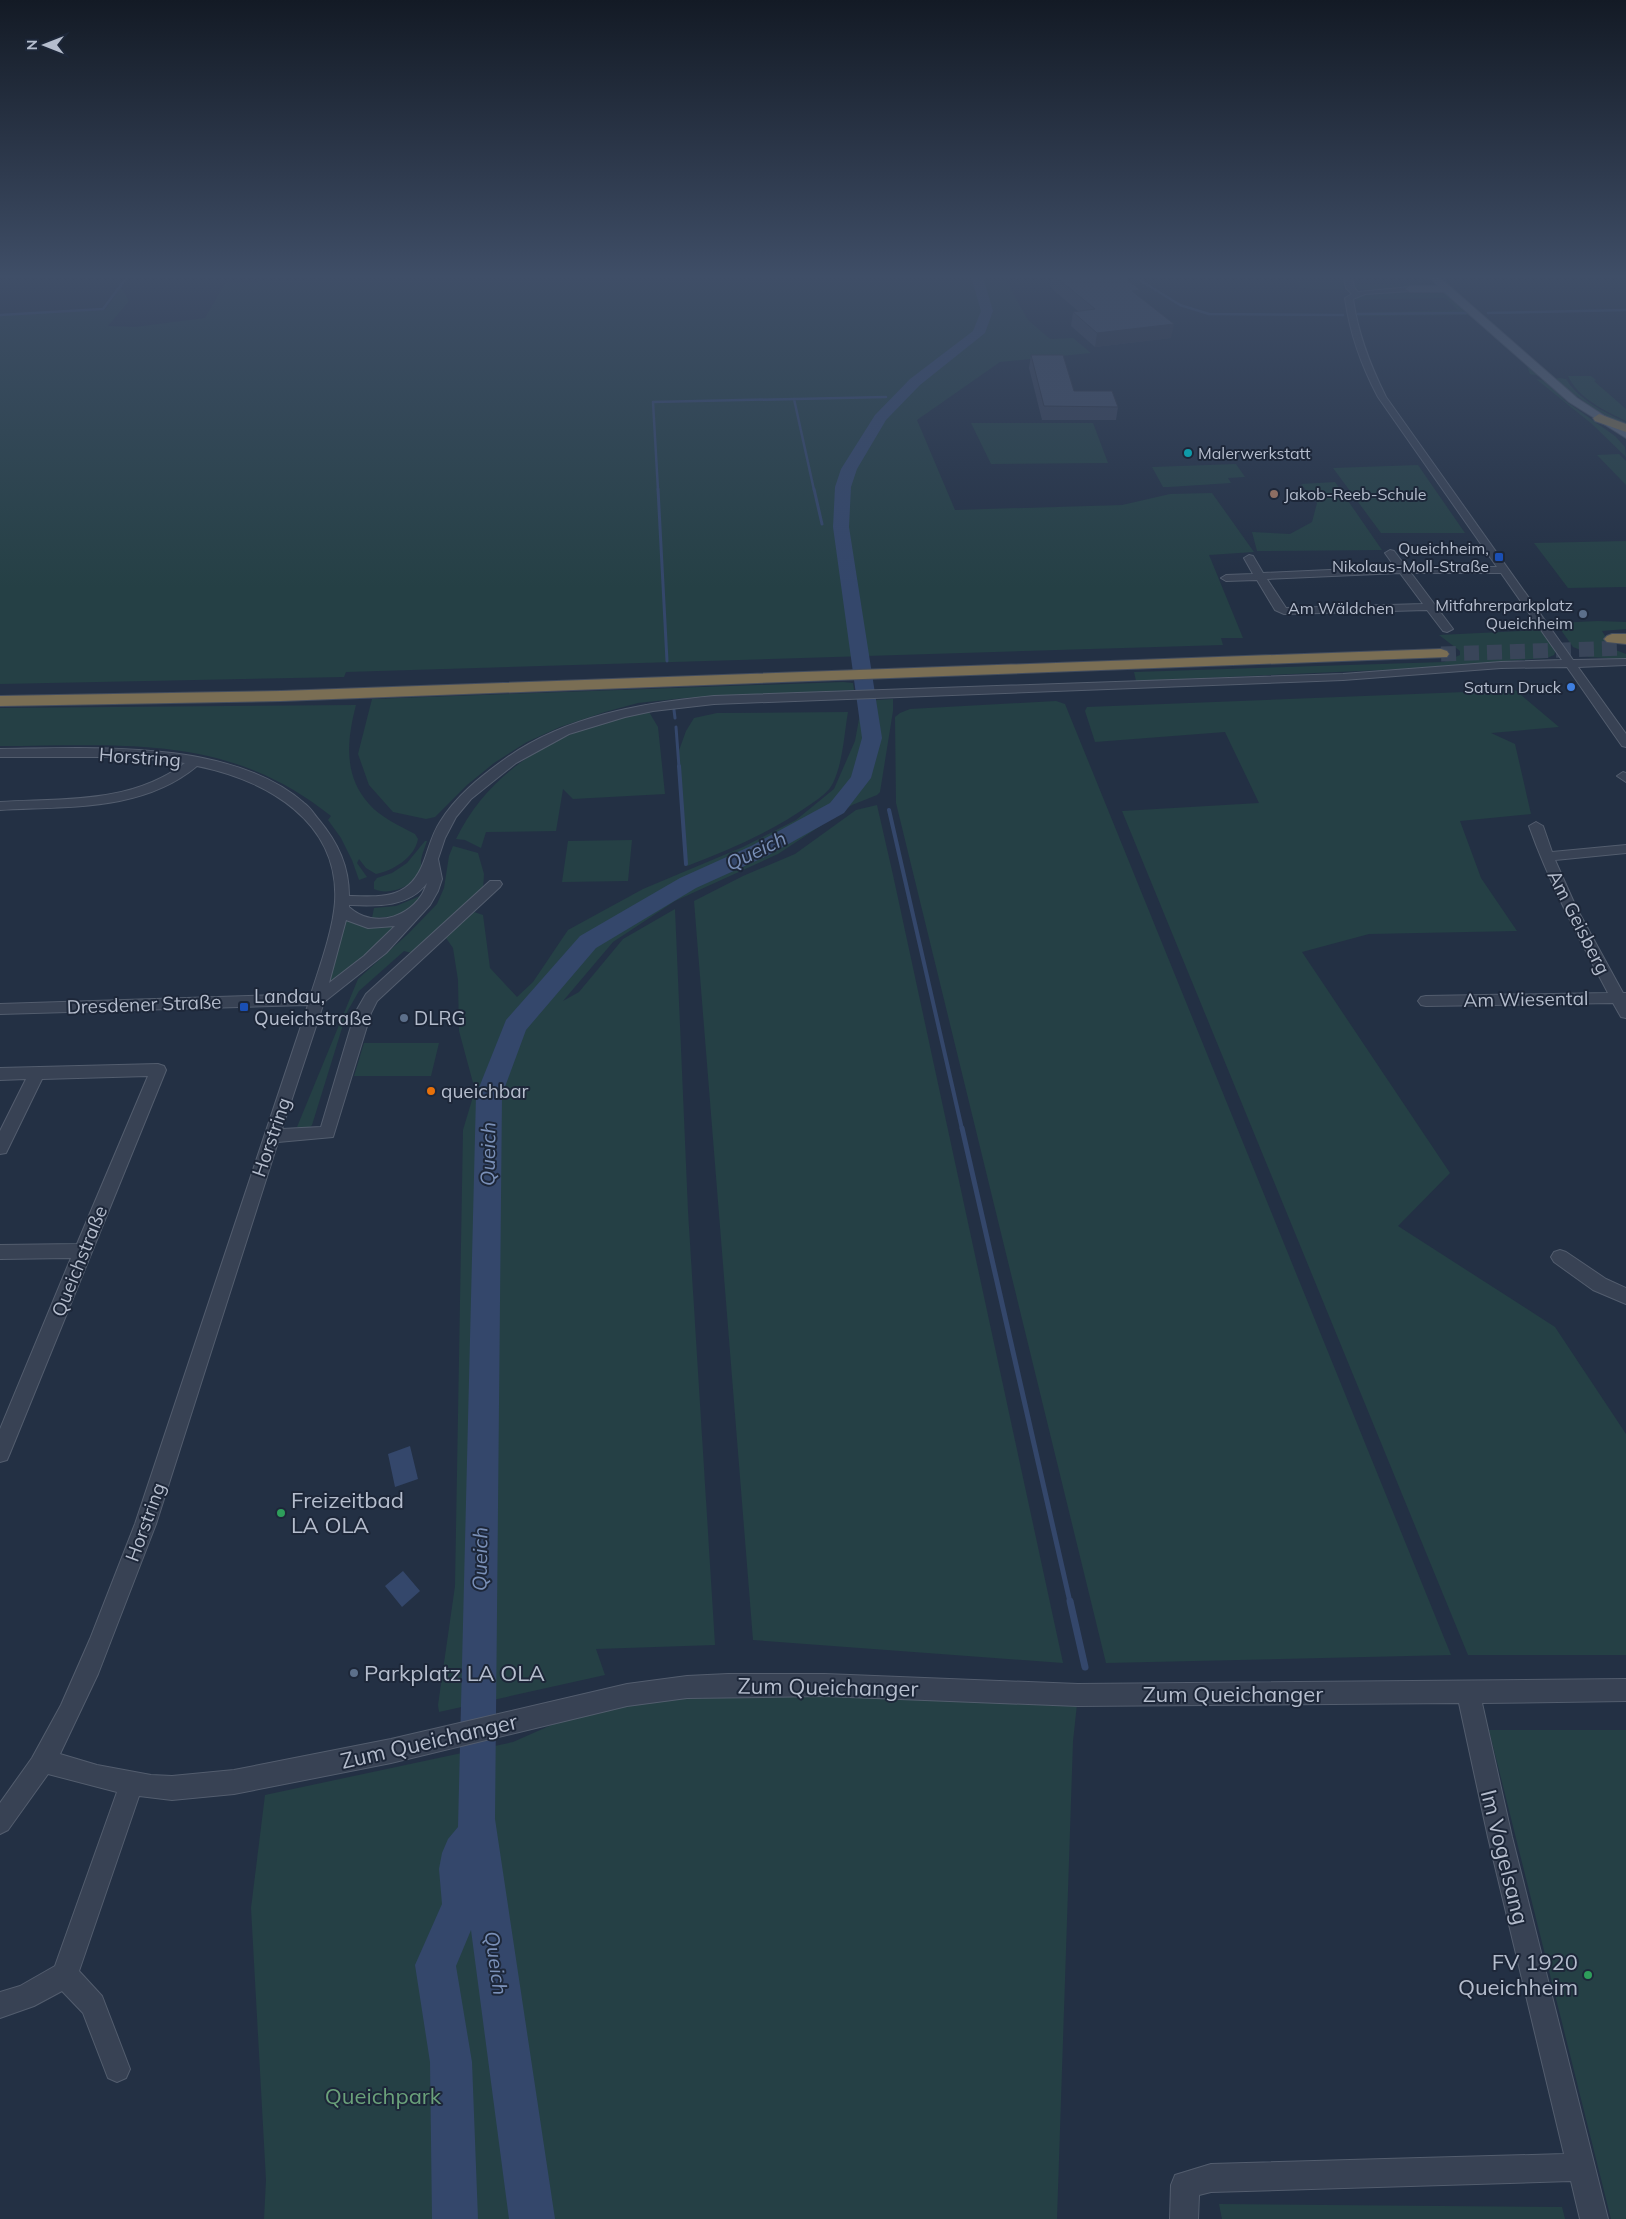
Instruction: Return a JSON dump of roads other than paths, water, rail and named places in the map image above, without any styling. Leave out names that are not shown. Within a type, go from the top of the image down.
[{"type":"highway","points":[[1599,418],[1626,429]]},
{"type":"highway","points":[[0,691],[884,670],[1439,650]]},
{"type":"highway","points":[[0,701],[254,696],[842,671]]},
{"type":"main road","points":[[1551,381],[1573,400],[1626,435]]},
{"type":"main road","points":[[1599,418],[1626,443]]},
{"type":"street","points":[[1373,381],[1431,468],[1626,743]]},
{"type":"street","points":[[1390,553],[1447,629]]},
{"type":"street","name":"Am Wäldchen","points":[[1249,558],[1279,608],[1284,611],[1431,607]]},
{"type":"street","points":[[1226,578],[1403,570],[1504,570]]},
{"type":"street","points":[[342,904],[381,900],[406,894],[419,884],[432,858],[441,831],[463,800],[498,769],[532,747],[565,731],[607,716],[647,708],[701,701],[1350,677],[1494,665],[1569,662],[1622,647]]},
{"type":"street","name":"Horstring","points":[[0,753],[131,754],[195,761],[226,768],[265,783],[304,808],[326,836],[340,874],[342,904],[318,999],[271,1136],[150,1512],[90,1668],[43,1761],[0,1822]]},
{"type":"street","points":[[0,806],[117,798],[140,793],[176,776],[195,761]]},
{"type":"street","name":"Am Geisberg","points":[[1536,826],[1547,857],[1569,907],[1622,998],[1626,1013]]},
{"type":"street","name":"Am Geisberg","points":[[1547,857],[1626,848]]},
{"type":"street","points":[[318,999],[349,976],[400,931],[413,913],[426,902],[435,877],[432,858]]},
{"type":"street","points":[[271,1136],[327,1133],[362,1013],[371,998],[495,884]]},
{"type":"street","points":[[342,904],[353,918],[368,923],[391,922],[413,913]]},
{"type":"street","name":"Am Wiesental","points":[[1426,1000],[1622,998]]},
{"type":"street","name":"Dresdener Straße","points":[[0,1009],[318,999]]},
{"type":"street","name":"Queichstraße","points":[[0,1453],[158,1070],[37,1073]]},
{"type":"street","points":[[0,1074],[37,1073],[0,1148]]},
{"type":"street","points":[[0,1252],[83,1251]]},
{"type":"street","points":[[1560,1257],[1597,1282],[1626,1296]]},
{"type":"street","name":"Zum Queichanger","points":[[43,1761],[131,1785],[172,1788],[234,1782],[381,1754],[647,1692],[728,1685],[825,1685],[1078,1696],[1626,1690]]},
{"type":"street","name":"Im Vogelsang","points":[[1468,1692],[1498,1828],[1594,2219]]},
{"type":"street","points":[[0,2005],[25,1996],[65,1975],[131,1785]]},
{"type":"street","points":[[65,1975],[93,2005],[117,2069]]},
{"type":"street","points":[[1184,2219],[1185,2185],[1211,2178],[1581,2167]]},
{"type":"water","points":[[410,1446],[418,1479],[395,1487],[388,1454]]},
{"type":"water","points":[[403,1571],[420,1591],[402,1607],[385,1586]]},
{"type":"waterway","name":"Queich","points":[[478,1832],[476,1819],[489,1095],[515,1026],[588,942],[688,883],[759,851],[837,808],[861,778],[872,738],[841,527],[843,487],[849,469],[880,418],[917,381]]},
{"type":"waterway","points":[[658,490],[653,402],[886,397]]},
{"type":"waterway","points":[[794,399],[814,490]]},
{"type":"waterway","points":[[658,489],[667,661]]},
{"type":"waterway","points":[[814,489],[822,524]]},
{"type":"waterway","points":[[674,710],[675,718]]},
{"type":"waterway","points":[[676,727],[679,767]]},
{"type":"waterway","points":[[679,766],[686,864]]},
{"type":"waterway","points":[[889,810],[962,1129]]},
{"type":"waterway","points":[[962,1128],[1070,1602]]},
{"type":"waterway","points":[[1070,1601],[1085,1667]]},
{"type":"waterway","points":[[455,2219],[451,2062],[435,1965],[462,1905],[459,1869],[462,1853],[478,1832]]},
{"type":"waterway","name":"Queich","points":[[478,1832],[532,2219]]},
{"type":"tunnel","points":[[1441,654],[1621,648]]},
{"type":"place","name":"Malerwerkstatt","points":[[1188,453]]},
{"type":"place","name":"Jakob-Reeb-Schule","points":[[1274,494]]},
{"type":"place","name":"Queichheim, Nikolaus-Moll-Straße","points":[[1499,557]]},
{"type":"place","name":"Mitfahrerparkplatz Queichheim","points":[[1583,614]]},
{"type":"place","name":"Saturn Druck","points":[[1571,687]]},
{"type":"place","name":"Landau, Queichstraße","points":[[244,1007]]},
{"type":"place","name":"DLRG","points":[[404,1018]]},
{"type":"place","name":"queichbar","points":[[431,1091]]},
{"type":"place","name":"Freizeitbad LA OLA","points":[[281,1513]]},
{"type":"place","name":"Parkplatz LA OLA","points":[[354,1673]]},
{"type":"place","name":"FV 1920 Queichheim","points":[[1588,1975]]},
{"type":"park label","name":"Queichpark","points":[[383,2096]]}]
